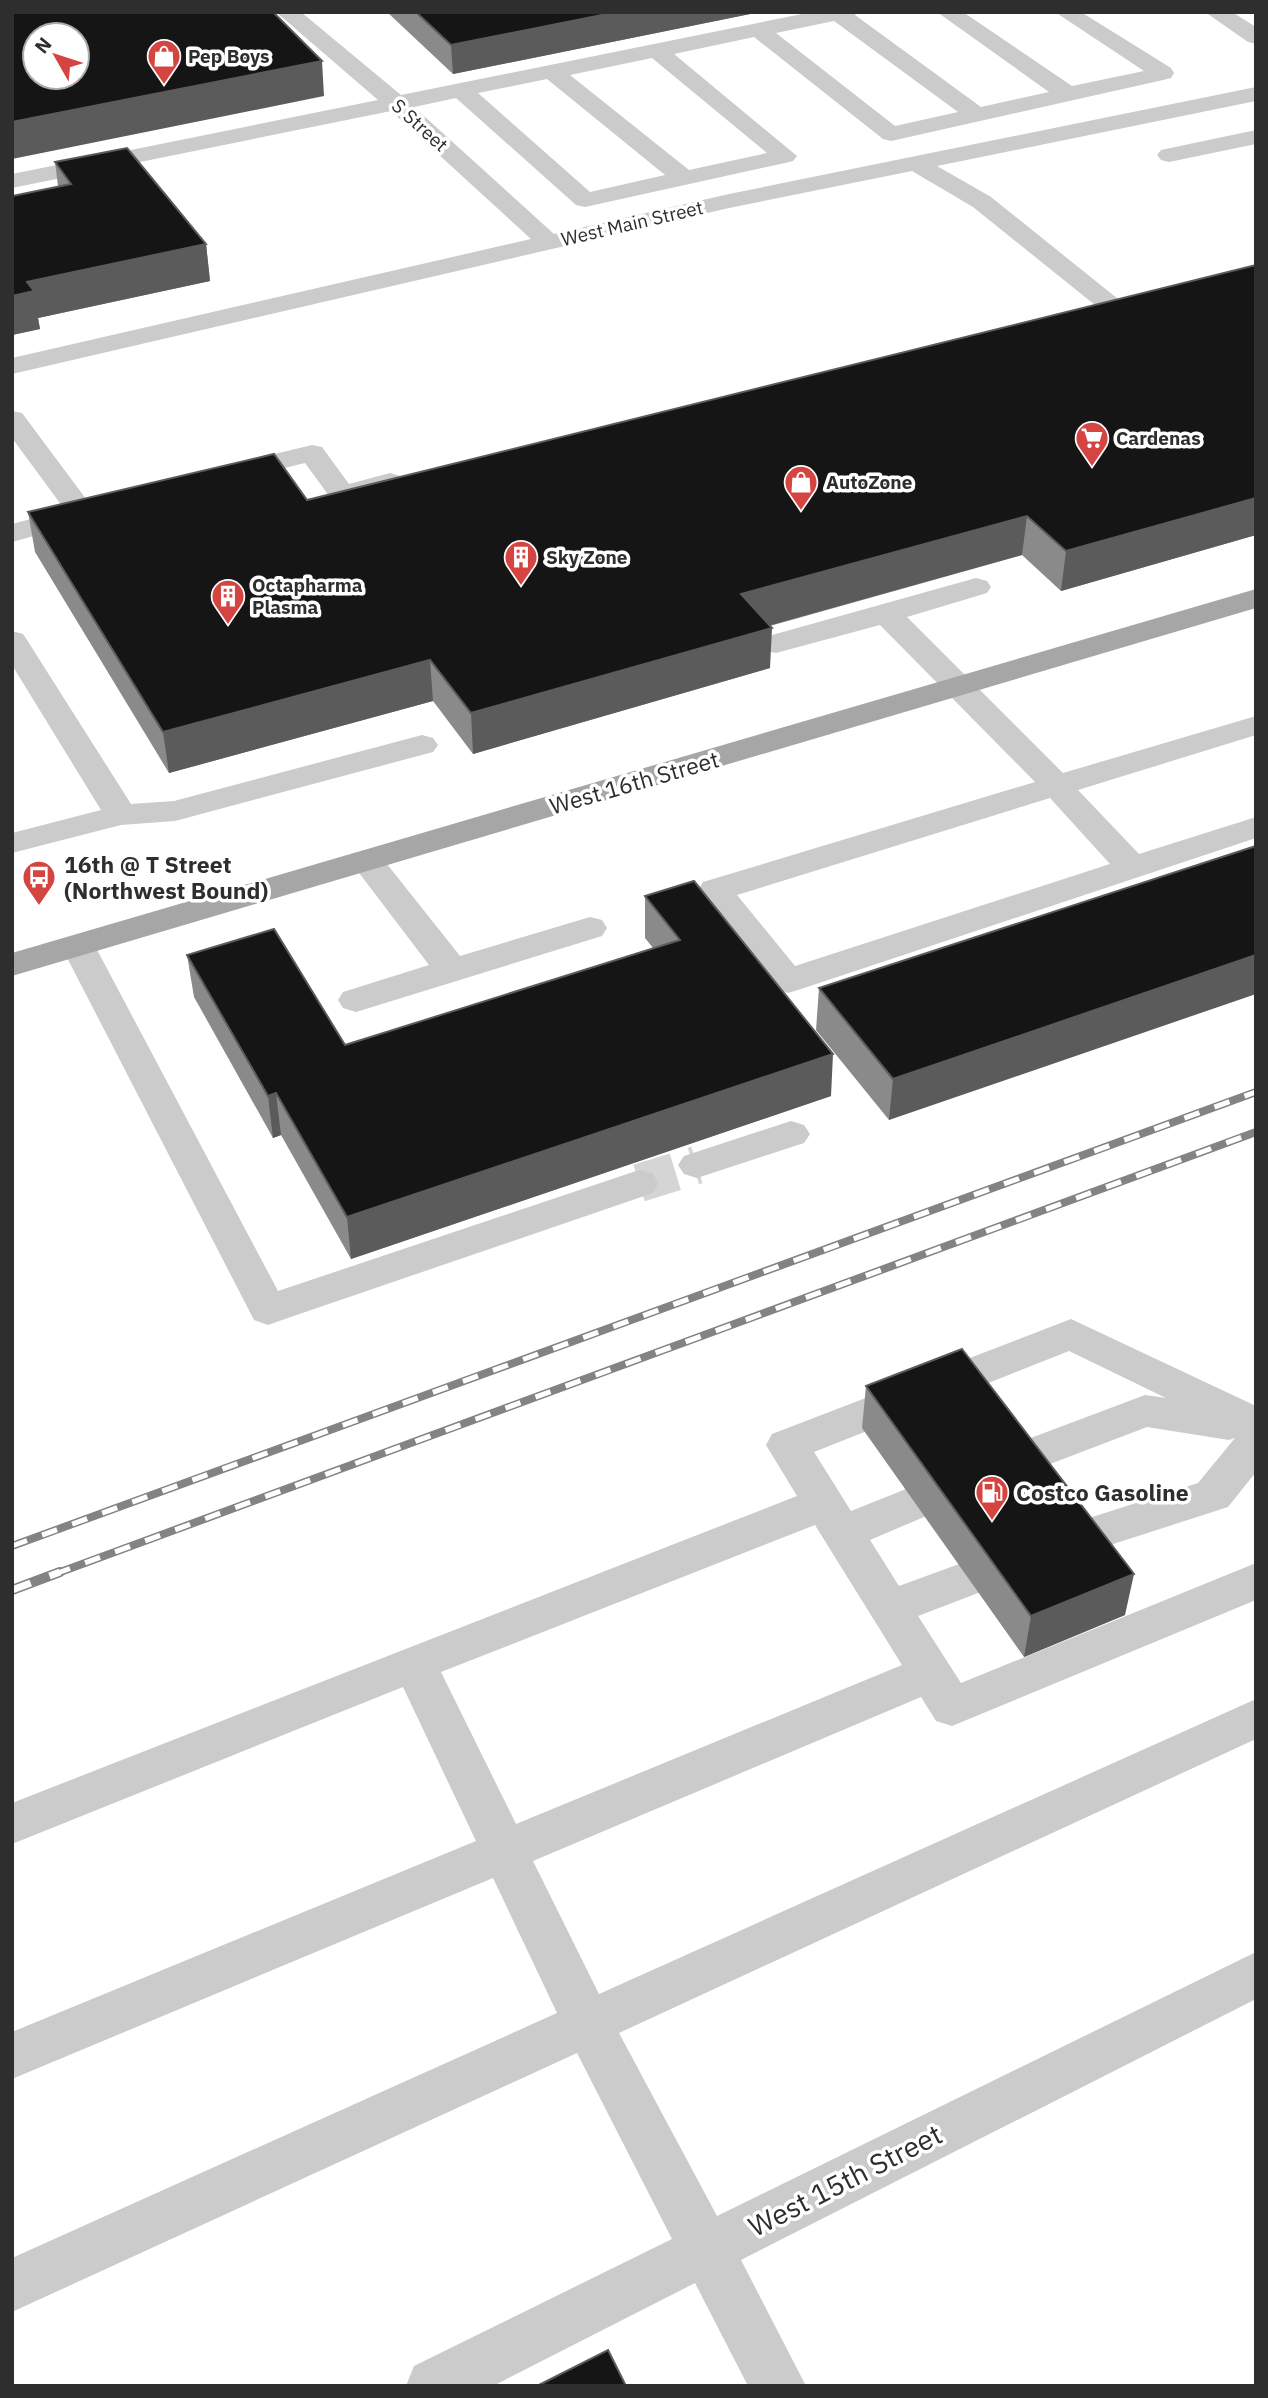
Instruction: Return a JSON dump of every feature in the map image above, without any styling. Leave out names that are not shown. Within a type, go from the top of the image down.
[{"type":"main road","name":"West 16th Street","points":[[12,965],[1256,598]]},
{"type":"street","name":"S Street","points":[[287,12],[396,103],[549,242]]},
{"type":"street","points":[[948,12],[1068,94]]},
{"type":"street","points":[[891,134],[1163,73],[1066,12]]},
{"type":"street","points":[[1216,12],[1246,23],[1256,37]]},
{"type":"street","points":[[12,181],[842,13],[977,115]]},
{"type":"street","points":[[758,30],[891,134],[920,162],[982,202],[1108,305]]},
{"type":"street","points":[[461,90],[585,200],[785,156],[657,51]]},
{"type":"street","points":[[552,72],[684,178]]},
{"type":"street","name":"West Main Street","points":[[12,366],[549,242],[920,162],[1256,94]]},
{"type":"street","points":[[1169,155],[1256,137]]},
{"type":"street","points":[[12,419],[95,510],[12,533]]},
{"type":"street","points":[[201,481],[312,453],[342,494],[421,474]]},
{"type":"street","points":[[776,644],[976,587]]},
{"type":"street","points":[[886,614],[1056,785],[1133,868]]},
{"type":"street","points":[[12,640],[121,815]]},
{"type":"street","points":[[1256,725],[715,890],[788,981],[1256,827]]},
{"type":"street","points":[[12,843],[121,815],[175,811],[422,745]]},
{"type":"street","points":[[366,861],[452,970]]},
{"type":"street","points":[[356,1000],[590,928]]},
{"type":"street","points":[[78,946],[268,1310],[639,1183]]},
{"type":"street","points":[[697,1165],[791,1134]]},
{"type":"street","points":[[941,1690],[787,1445],[1071,1334],[1256,1426]]},
{"type":"street","points":[[1011,1463],[1145,1411],[1256,1426]]},
{"type":"street","points":[[1070,1541],[1213,1495],[1256,1442]]},
{"type":"street","points":[[12,1824],[414,1662],[832,1519],[916,1502]]},
{"type":"street","points":[[889,1608],[970,1578]]},
{"type":"street","points":[[12,2056],[504,1851],[941,1690],[1256,1581]]},
{"type":"street","points":[[414,1662],[587,2021],[778,2386]]},
{"type":"street","points":[[12,2286],[587,2021],[1256,1718]]},
{"type":"street","name":"West 15th Street","points":[[433,2386],[1256,1974]]},
{"type":"building","points":[[12,12],[273,12],[322,61],[12,122]]},
{"type":"building","points":[[416,12],[617,12],[451,45]]},
{"type":"building","points":[[127,148],[206,244],[27,282],[34,291],[12,296],[12,196],[71,184],[55,162]]},
{"type":"building","points":[[1256,265],[1256,498],[1066,551],[1027,516],[741,594],[772,628],[471,713],[430,660],[163,732],[28,512],[274,454],[307,500]]},
{"type":"building","points":[[1256,846],[1256,955],[893,1079],[819,988]]},
{"type":"building","points":[[694,881],[833,1054],[347,1217],[276,1093],[268,1096],[187,955],[274,929],[345,1045],[680,940],[645,896]]},
{"type":"building","name":"Costco Gasoline","points":[[962,1349],[1134,1574],[1031,1616],[866,1386]]},
{"type":"building","points":[[608,2350],[626,2386],[537,2386]]},
{"type":"tunnel","points":[[639,1183],[697,1165]]},
{"type":"railway","points":[[12,1546],[1256,1092]]},
{"type":"railway","points":[[55,1574],[1256,1132]]},
{"type":"railway","points":[[12,1590],[60,1572]]},
{"type":"place","name":"Pep Boys","points":[[164,86]]},
{"type":"place","name":"Cardenas","points":[[1092,468]]},
{"type":"place","name":"AutoZone","points":[[801,512]]},
{"type":"place","name":"Sky Zone","points":[[521,587]]},
{"type":"place","name":"Octapharma Plasma","points":[[228,626]]},
{"type":"place","name":"16th @ T Street (Northwest Bound)","points":[[39,907]]},
{"type":"place","name":"Costco Gasoline","points":[[992,1522]]}]
